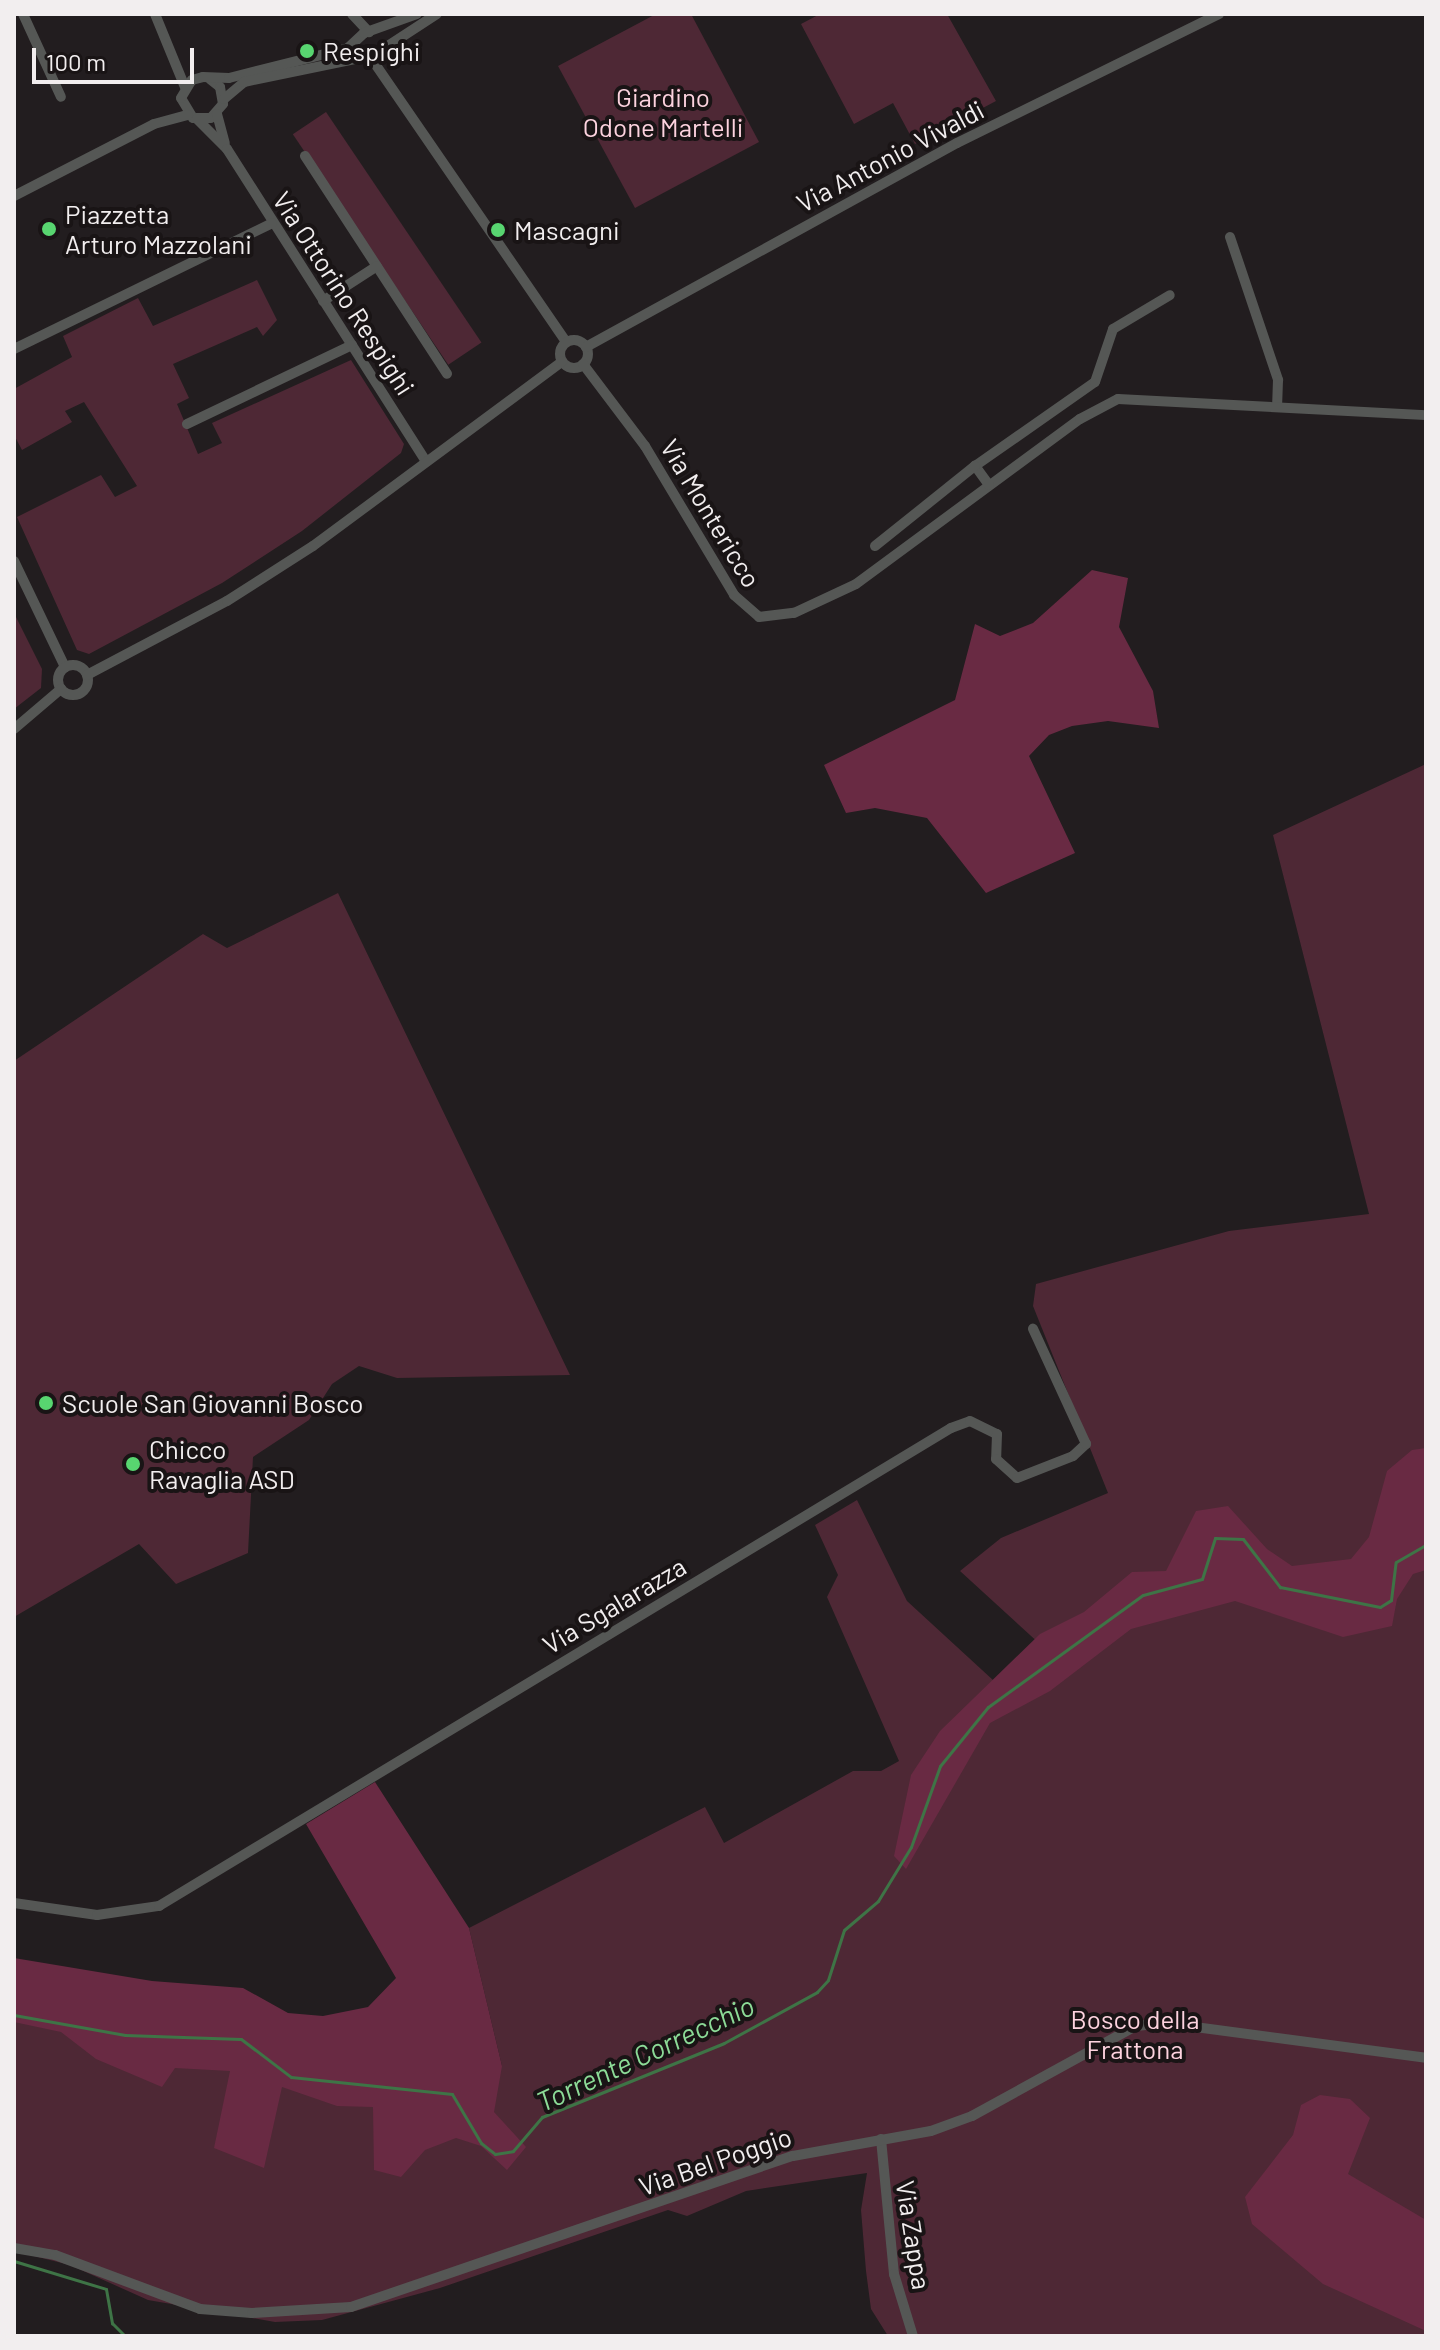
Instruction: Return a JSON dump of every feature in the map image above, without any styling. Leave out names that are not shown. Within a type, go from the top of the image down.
[{"type":"street","points":[[23,14],[61,97]]},
{"type":"street","points":[[14,196],[154,124],[182,104],[185,87],[174,52],[155,14]]},
{"type":"street","points":[[351,14],[373,52],[566,342],[586,347],[583,364],[574,368],[562,362]]},
{"type":"street","points":[[185,87],[197,78],[210,79],[365,36],[417,14]]},
{"type":"street","points":[[154,124],[217,114],[224,99],[244,82],[373,52],[437,14]]},
{"type":"street","name":"Via Antonio Vivaldi","points":[[586,347],[957,143],[1219,14]]},
{"type":"street","points":[[365,36],[373,52]]},
{"type":"street","points":[[174,52],[197,78]]},
{"type":"street","points":[[210,79],[224,99]]},
{"type":"street","points":[[182,104],[193,117]]},
{"type":"street","name":"Via Ottorino Respighi","points":[[217,114],[227,149],[425,460]]},
{"type":"street","name":"Via Ottorino Respighi","points":[[193,117],[227,149]]},
{"type":"street","points":[[305,156],[447,374]]},
{"type":"street","points":[[14,349],[272,223]]},
{"type":"street","points":[[1230,237],[1278,380],[1277,407]]},
{"type":"street","points":[[323,301],[377,266]]},
{"type":"street","points":[[875,546],[975,466],[1095,382],[1113,329],[1170,295]]},
{"type":"street","points":[[61,689],[78,694],[87,675],[301,554],[562,362],[566,342]]},
{"type":"street","points":[[187,424],[352,345]]},
{"type":"street","name":"Via Montericco","points":[[583,364],[645,446],[734,595],[759,617],[794,613],[856,584],[989,485],[1118,399],[1426,415]]},
{"type":"street","points":[[975,466],[989,485]]},
{"type":"street","points":[[14,561],[65,667],[61,689],[14,729]]},
{"type":"street","points":[[65,667],[78,666],[87,675]]},
{"type":"street","name":"Via Sgalarazza","points":[[14,1903],[97,1915],[159,1906],[951,1428],[970,1421],[997,1434],[996,1459],[1017,1478],[1073,1456],[1086,1444],[1033,1329]]},
{"type":"street","name":"Via Bel Poggio","points":[[14,2248],[55,2255],[200,2309],[304,2313],[351,2307],[442,2280],[793,2156],[881,2139],[972,2116],[1136,2026],[1165,2023],[1426,2058]]},
{"type":"street","name":"Via Zappa","points":[[881,2139],[894,2274],[913,2336]]},
{"type":"green space","name":"Giardino Odone Martelli","points":[[656,14],[691,14],[759,142],[635,208],[558,66]]},
{"type":"green space","points":[[820,14],[947,14],[996,101],[915,144],[893,103],[854,124],[801,24]]},
{"type":"green space","points":[[326,112],[481,342],[448,365],[293,134]]},
{"type":"green space","points":[[257,280],[277,320],[263,336],[257,327],[173,364],[189,398],[177,404],[198,454],[222,443],[212,423],[351,360],[404,444],[401,453],[302,531],[222,583],[89,654],[77,650],[17,517],[101,475],[115,497],[137,486],[84,402],[65,411],[72,422],[22,450],[14,435],[14,389],[72,357],[63,336],[138,298],[153,326]]},
{"type":"green space","points":[[14,613],[42,669],[41,688],[14,709]]},
{"type":"green space","name":"Bosco della Frattona","points":[[1426,764],[1426,2336],[888,2336],[871,2309],[866,2271],[861,2210],[867,2173],[746,2191],[687,2216],[668,2210],[440,2288],[322,2320],[275,2322],[148,2300],[70,2265],[14,2251],[14,1974],[502,2066],[469,1928],[705,1807],[724,1843],[853,1771],[881,1771],[899,1761],[827,1597],[838,1575],[815,1525],[857,1500],[907,1601],[1006,1692],[1053,1656],[960,1571],[1001,1538],[1108,1493],[1033,1306],[1036,1284],[1229,1231],[1369,1214],[1273,835]]},
{"type":"green space","points":[[338,893],[570,1375],[397,1378],[359,1366],[332,1384],[309,1420],[253,1457],[248,1553],[176,1584],[139,1544],[14,1617],[14,1061],[203,934],[227,948]]},
{"type":"shaded area","points":[[1092,570],[1128,578],[1119,627],[1153,691],[1159,728],[1108,721],[1072,726],[1049,735],[1029,756],[1075,853],[986,893],[927,818],[875,808],[846,813],[824,765],[955,700],[975,624],[1000,636],[1033,623]]},
{"type":"shaded area","points":[[1426,1448],[1426,1570],[1413,1574],[1397,1599],[1392,1626],[1343,1637],[1235,1601],[1131,1629],[1050,1691],[990,1723],[906,1869],[894,1856],[911,1775],[940,1731],[1040,1634],[1084,1612],[1132,1572],[1166,1571],[1196,1511],[1228,1506],[1267,1549],[1292,1566],[1351,1559],[1369,1537],[1387,1471],[1412,1450]]},
{"type":"shaded area","points":[[375,1782],[469,1928],[502,2066],[494,2112],[526,2147],[507,2170],[481,2146],[456,2138],[425,2150],[401,2177],[374,2170],[373,2107],[337,2106],[282,2087],[264,2168],[214,2148],[230,2071],[175,2068],[162,2087],[96,2059],[61,2032],[14,2022],[14,1958],[152,1981],[243,1988],[288,2013],[323,2016],[368,2007],[396,1978],[306,1824]]},
{"type":"shaded area","points":[[1320,2095],[1350,2099],[1370,2118],[1348,2174],[1426,2220],[1426,2331],[1323,2284],[1252,2224],[1245,2197],[1293,2135],[1301,2105]]},
{"type":"waterway","name":"Torrente Correcchio","points":[[14,2015],[125,2035],[241,2039],[291,2077],[452,2094],[481,2143],[495,2154],[513,2151],[542,2117],[724,2043],[817,1992],[828,1980],[844,1930],[878,1901],[911,1847],[940,1766],[988,1707],[1143,1595],[1202,1579],[1215,1538],[1243,1539],[1280,1587],[1380,1607],[1391,1600],[1396,1562],[1426,1545]]},
{"type":"waterway","points":[[14,2261],[106,2289],[112,2323],[125,2336]]},
{"type":"place","name":"Respighi","points":[[307,51]]},
{"type":"place","name":"Piazzetta Arturo Mazzolani","points":[[49,229]]},
{"type":"place","name":"Mascagni","points":[[498,230]]},
{"type":"place","name":"Scuole San Giovanni Bosco","points":[[46,1403]]},
{"type":"place","name":"Chicco Ravaglia ASD","points":[[133,1464]]}]
